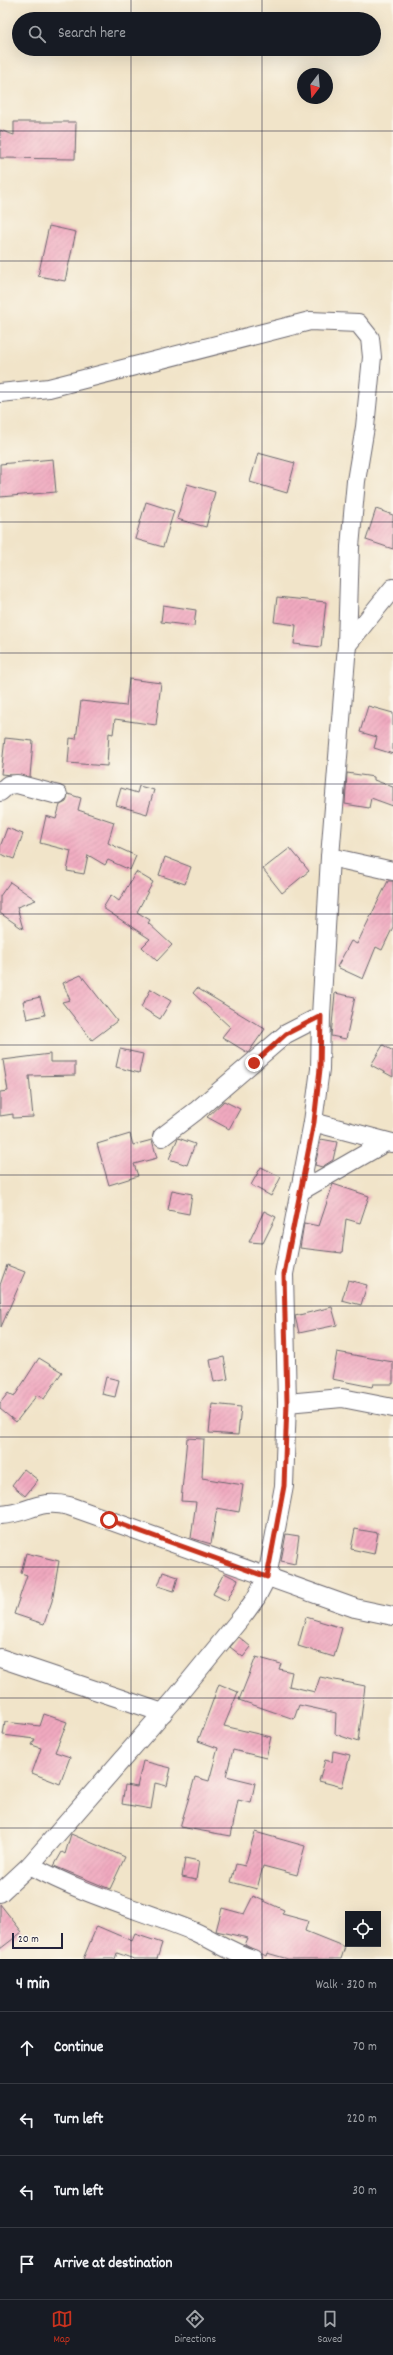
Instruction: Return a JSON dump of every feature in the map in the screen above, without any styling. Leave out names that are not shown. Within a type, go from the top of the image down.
[{"type":"street","points":[[0,393],[49,388],[310,321],[358,323],[370,338],[372,357],[356,481],[347,645],[330,857],[321,1016],[320,1069],[314,1122],[284,1274],[287,1403],[284,1486],[267,1577],[256,1598],[163,1713],[30,1865],[0,1893]]},
{"type":"street","points":[[347,645],[393,588]]},
{"type":"street","points":[[0,792],[8,785],[17,784],[58,795]]},
{"type":"street","points":[[330,857],[393,871]]},
{"type":"street","points":[[162,1137],[196,1111],[286,1034],[321,1016]]},
{"type":"street","points":[[314,1122],[390,1143]]},
{"type":"street","points":[[299,1192],[390,1143]]},
{"type":"street","points":[[287,1403],[342,1398],[393,1408]]},
{"type":"street","points":[[0,1515],[30,1509],[43,1503],[54,1502],[355,1608],[393,1616]]},
{"type":"street","points":[[0,1658],[163,1713]]},
{"type":"street","points":[[30,1865],[61,1882],[194,1932],[235,1954],[254,1959]]},
{"type":"building","points":[[14,122],[76,122],[75,159],[0,158],[0,130],[14,135]]},
{"type":"building","points":[[49,226],[76,232],[65,281],[38,276]]},
{"type":"building","points":[[258,453],[295,463],[287,493],[250,482]]},
{"type":"building","points":[[53,459],[56,492],[0,497],[0,464]]},
{"type":"building","points":[[187,484],[215,492],[206,527],[177,519]]},
{"type":"building","points":[[146,502],[174,511],[163,547],[135,539]]},
{"type":"building","points":[[376,509],[393,515],[393,549],[366,540]]},
{"type":"building","points":[[277,597],[326,602],[321,647],[294,644],[296,625],[274,622]]},
{"type":"building","points":[[163,605],[196,610],[194,626],[161,622]]},
{"type":"building","points":[[129,679],[161,683],[156,725],[115,719],[113,734],[109,733],[107,766],[68,763],[70,738],[76,739],[81,701],[126,706]]},
{"type":"building","points":[[368,706],[393,713],[393,754],[374,748],[377,737],[360,732]]},
{"type":"building","points":[[5,738],[33,741],[30,777],[1,774]]},
{"type":"building","points":[[347,773],[374,777],[374,780],[393,787],[393,806],[371,798],[369,808],[345,804]]},
{"type":"building","points":[[139,786],[154,790],[147,814],[116,805],[121,788],[137,793]]},
{"type":"building","points":[[68,794],[81,798],[78,810],[114,822],[108,843],[136,856],[130,870],[108,860],[105,865],[88,855],[84,874],[67,871],[71,851],[40,843],[46,816],[56,819],[60,805],[66,802]]},
{"type":"building","points":[[7,828],[23,834],[14,859],[0,854],[0,847]]},
{"type":"building","points":[[290,848],[309,871],[282,893],[263,869]]},
{"type":"building","points":[[165,857],[191,867],[185,884],[159,875]]},
{"type":"building","points":[[136,872],[153,882],[137,912],[150,920],[148,923],[172,945],[157,961],[142,947],[150,939],[103,908],[111,895],[119,901]]},
{"type":"building","points":[[388,881],[393,881],[393,927],[382,950],[376,947],[363,979],[337,967],[351,941],[357,944]]},
{"type":"building","points":[[10,882],[36,900],[17,907],[23,929],[0,913],[0,896]]},
{"type":"building","points":[[81,975],[117,1021],[92,1040],[62,1002],[70,1000],[63,983]]},
{"type":"building","points":[[197,988],[265,1029],[248,1053],[222,1037],[230,1027],[193,993]]},
{"type":"building","points":[[151,989],[171,1001],[160,1019],[141,1007]]},
{"type":"building","points":[[335,993],[355,997],[346,1039],[331,1036]]},
{"type":"building","points":[[40,997],[45,1015],[27,1019],[23,1001]]},
{"type":"building","points":[[383,1045],[393,1051],[393,1077],[371,1065]]},
{"type":"building","points":[[120,1049],[143,1054],[139,1073],[116,1067]]},
{"type":"building","points":[[50,1054],[50,1062],[75,1062],[75,1075],[29,1076],[33,1117],[13,1118],[13,1114],[0,1116],[0,1092],[8,1091],[3,1060]]},
{"type":"building","points":[[224,1101],[240,1109],[229,1129],[207,1117]]},
{"type":"building","points":[[130,1134],[133,1145],[152,1140],[157,1158],[134,1164],[138,1176],[109,1185],[97,1144]]},
{"type":"building","points":[[178,1138],[195,1144],[187,1165],[169,1159]]},
{"type":"building","points":[[321,1139],[337,1142],[333,1160],[322,1167],[315,1165]]},
{"type":"building","points":[[261,1167],[281,1177],[271,1196],[251,1185]]},
{"type":"building","points":[[333,1184],[369,1196],[360,1223],[346,1219],[342,1253],[300,1248],[304,1223],[319,1226]]},
{"type":"building","points":[[172,1190],[192,1194],[189,1214],[168,1210]]},
{"type":"building","points":[[264,1211],[276,1217],[263,1243],[249,1242]]},
{"type":"building","points":[[7,1265],[25,1272],[1,1327],[0,1285]]},
{"type":"building","points":[[348,1280],[367,1285],[361,1305],[342,1300]]},
{"type":"building","points":[[332,1307],[337,1325],[299,1333],[295,1316]]},
{"type":"building","points":[[337,1352],[393,1362],[393,1384],[373,1384],[372,1387],[332,1379]]},
{"type":"building","points":[[224,1357],[228,1379],[214,1382],[210,1360]]},
{"type":"building","points":[[39,1358],[62,1372],[44,1399],[37,1395],[16,1422],[0,1409],[0,1403],[8,1393],[14,1397]]},
{"type":"building","points":[[106,1377],[119,1380],[115,1397],[102,1394]]},
{"type":"building","points":[[212,1404],[241,1407],[238,1435],[209,1433]]},
{"type":"building","points":[[187,1438],[204,1439],[202,1478],[243,1485],[239,1512],[217,1508],[211,1544],[191,1538],[196,1502],[181,1501]]},
{"type":"building","points":[[24,1469],[38,1480],[25,1496],[12,1485]]},
{"type":"building","points":[[355,1529],[378,1533],[374,1554],[351,1549]]},
{"type":"building","points":[[286,1534],[299,1536],[295,1564],[281,1561]]},
{"type":"building","points":[[26,1553],[59,1561],[52,1601],[44,1624],[14,1614],[27,1575],[21,1573]]},
{"type":"building","points":[[163,1572],[178,1577],[174,1591],[158,1586]]},
{"type":"building","points":[[224,1573],[238,1580],[227,1601],[213,1594]]},
{"type":"building","points":[[306,1617],[342,1628],[334,1657],[298,1646]]},
{"type":"building","points":[[239,1637],[251,1647],[243,1657],[230,1647]]},
{"type":"building","points":[[256,1657],[281,1664],[279,1669],[292,1672],[289,1686],[315,1692],[320,1677],[365,1686],[358,1742],[335,1734],[336,1713],[299,1705],[294,1719],[239,1700]]},
{"type":"building","points":[[219,1684],[238,1692],[224,1726],[271,1737],[266,1758],[233,1750],[226,1776],[255,1783],[251,1803],[238,1800],[231,1836],[180,1827],[195,1777],[209,1781],[218,1748],[198,1741]]},
{"type":"building","points":[[44,1714],[67,1722],[55,1752],[70,1757],[60,1784],[32,1773],[41,1748],[32,1745],[35,1739],[3,1735],[5,1722],[40,1726]]},
{"type":"building","points":[[333,1751],[350,1755],[342,1787],[319,1781],[325,1760],[332,1762]]},
{"type":"building","points":[[143,1761],[171,1768],[167,1786],[155,1783],[151,1809],[122,1804],[125,1785],[137,1787]]},
{"type":"building","points":[[255,1832],[305,1846],[297,1875],[263,1866],[257,1889],[231,1882],[236,1864],[245,1866]]},
{"type":"building","points":[[71,1834],[125,1857],[110,1889],[54,1866],[62,1852],[65,1854]]},
{"type":"building","points":[[185,1858],[199,1861],[196,1880],[182,1877]]},
{"type":"building","points":[[253,1896],[284,1910],[282,1914],[308,1921],[305,1931],[345,1947],[341,1959],[288,1959],[267,1953],[266,1956],[245,1945],[248,1938],[216,1931],[222,1908],[244,1914]]},
{"type":"building","points":[[0,1904],[22,1932],[0,1949]]},
{"type":"building","points":[[97,1926],[132,1941],[135,1934],[162,1943],[157,1959],[134,1959],[117,1953],[115,1959],[83,1959]]},
{"type":"route","points":[[109,1520],[267,1577],[284,1486],[287,1403],[284,1274],[314,1122],[320,1069],[321,1016],[286,1034],[254,1063]]}]
